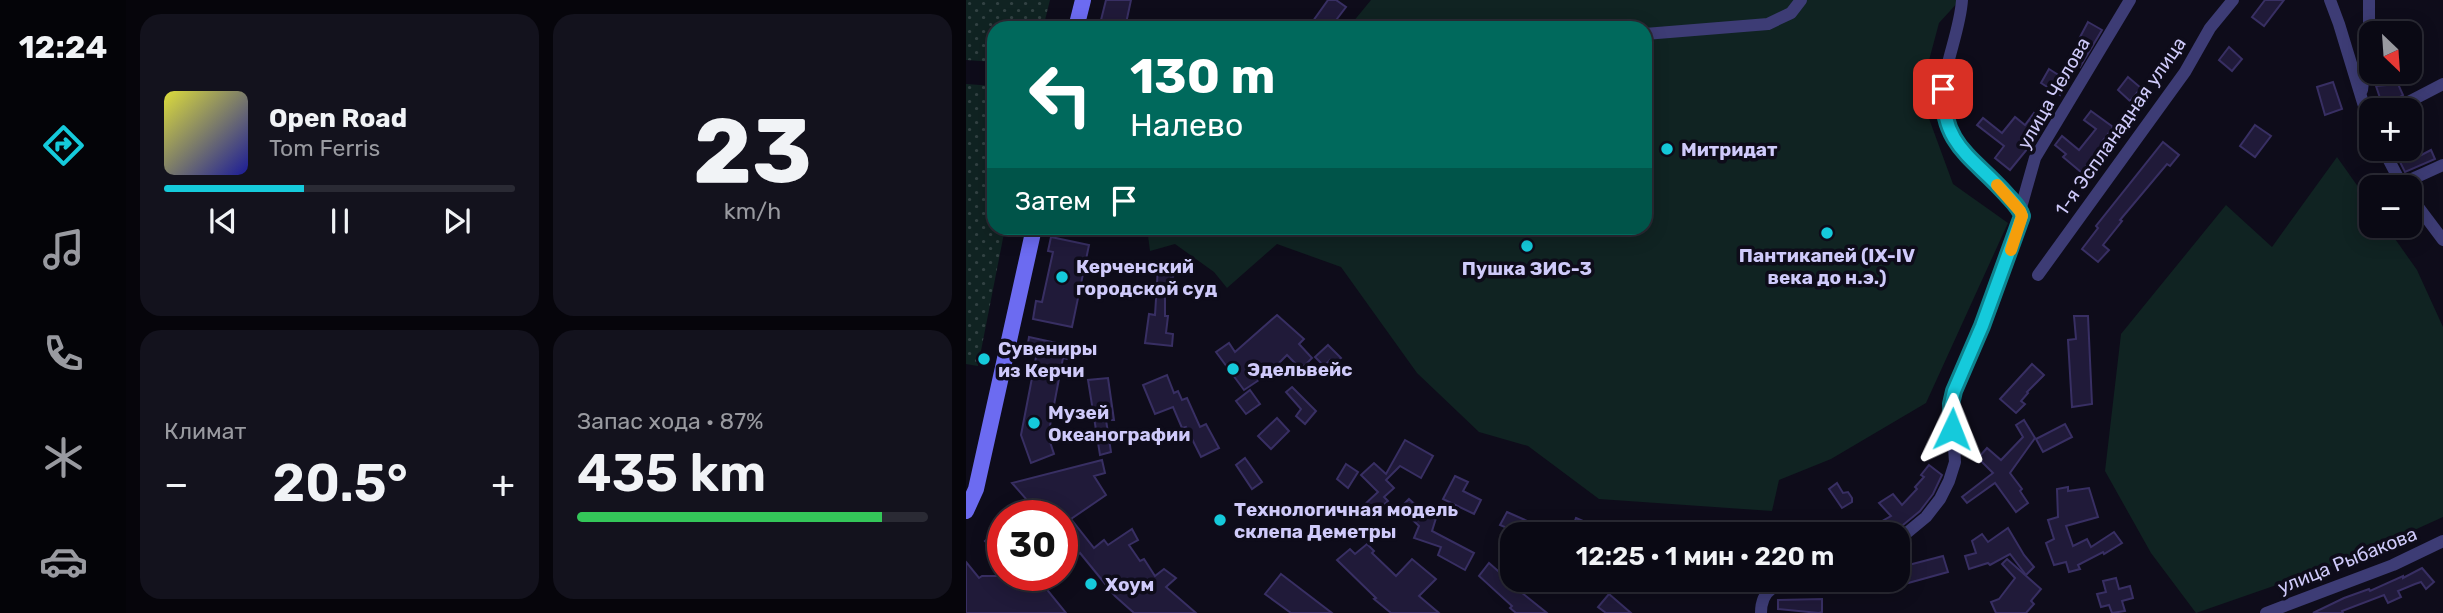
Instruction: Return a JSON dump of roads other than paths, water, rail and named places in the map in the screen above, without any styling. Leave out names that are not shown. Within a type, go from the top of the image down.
[{"type":"main road","points":[[1078,21],[1083,0]]},
{"type":"main road","points":[[966,511],[976,489],[1032,235]]},
{"type":"street","points":[[1652,33],[1768,24],[1791,13],[1801,0]]},
{"type":"street","points":[[1962,0],[1943,89],[1945,117],[1956,144],[2020,211]]},
{"type":"street","name":"улица Челова","points":[[1910,530],[1926,517],[1950,481],[1955,462],[1951,404],[1954,391],[2008,260],[2020,225],[2020,211],[2035,158],[2130,0]]},
{"type":"street","name":"1-я Эспланадная улица","points":[[2038,275],[2185,72],[2210,28],[2233,0]]},
{"type":"street","points":[[2330,0],[2363,98]]},
{"type":"street","points":[[2362,94],[2370,0]]},
{"type":"street","points":[[2416,98],[2443,84]]},
{"type":"street","points":[[2422,176],[2443,165]]},
{"type":"street","points":[[2422,212],[2443,240]]},
{"type":"street","name":"улица Рыбакова","points":[[2266,613],[2393,565],[2443,541]]},
{"type":"street","points":[[1761,613],[1762,600],[1766,592]]},
{"type":"place","name":"Митридат","points":[[1667,149]]},
{"type":"place","name":"Пантикапей (IX-IV века до н.э.)","points":[[1827,233]]},
{"type":"place","name":"Пушка ЗИС-3","points":[[1527,246]]},
{"type":"place","name":"Керченский городской суд","points":[[1062,277]]},
{"type":"place","name":"Сувениры из Керчи","points":[[984,359]]},
{"type":"place","name":"Эдельвейс","points":[[1233,369]]},
{"type":"place","name":"Музей Океанографии","points":[[1034,423]]},
{"type":"place","name":"Технологичная модель склепа Деметры","points":[[1220,520]]},
{"type":"place","name":"Хоум","points":[[1091,584]]}]
